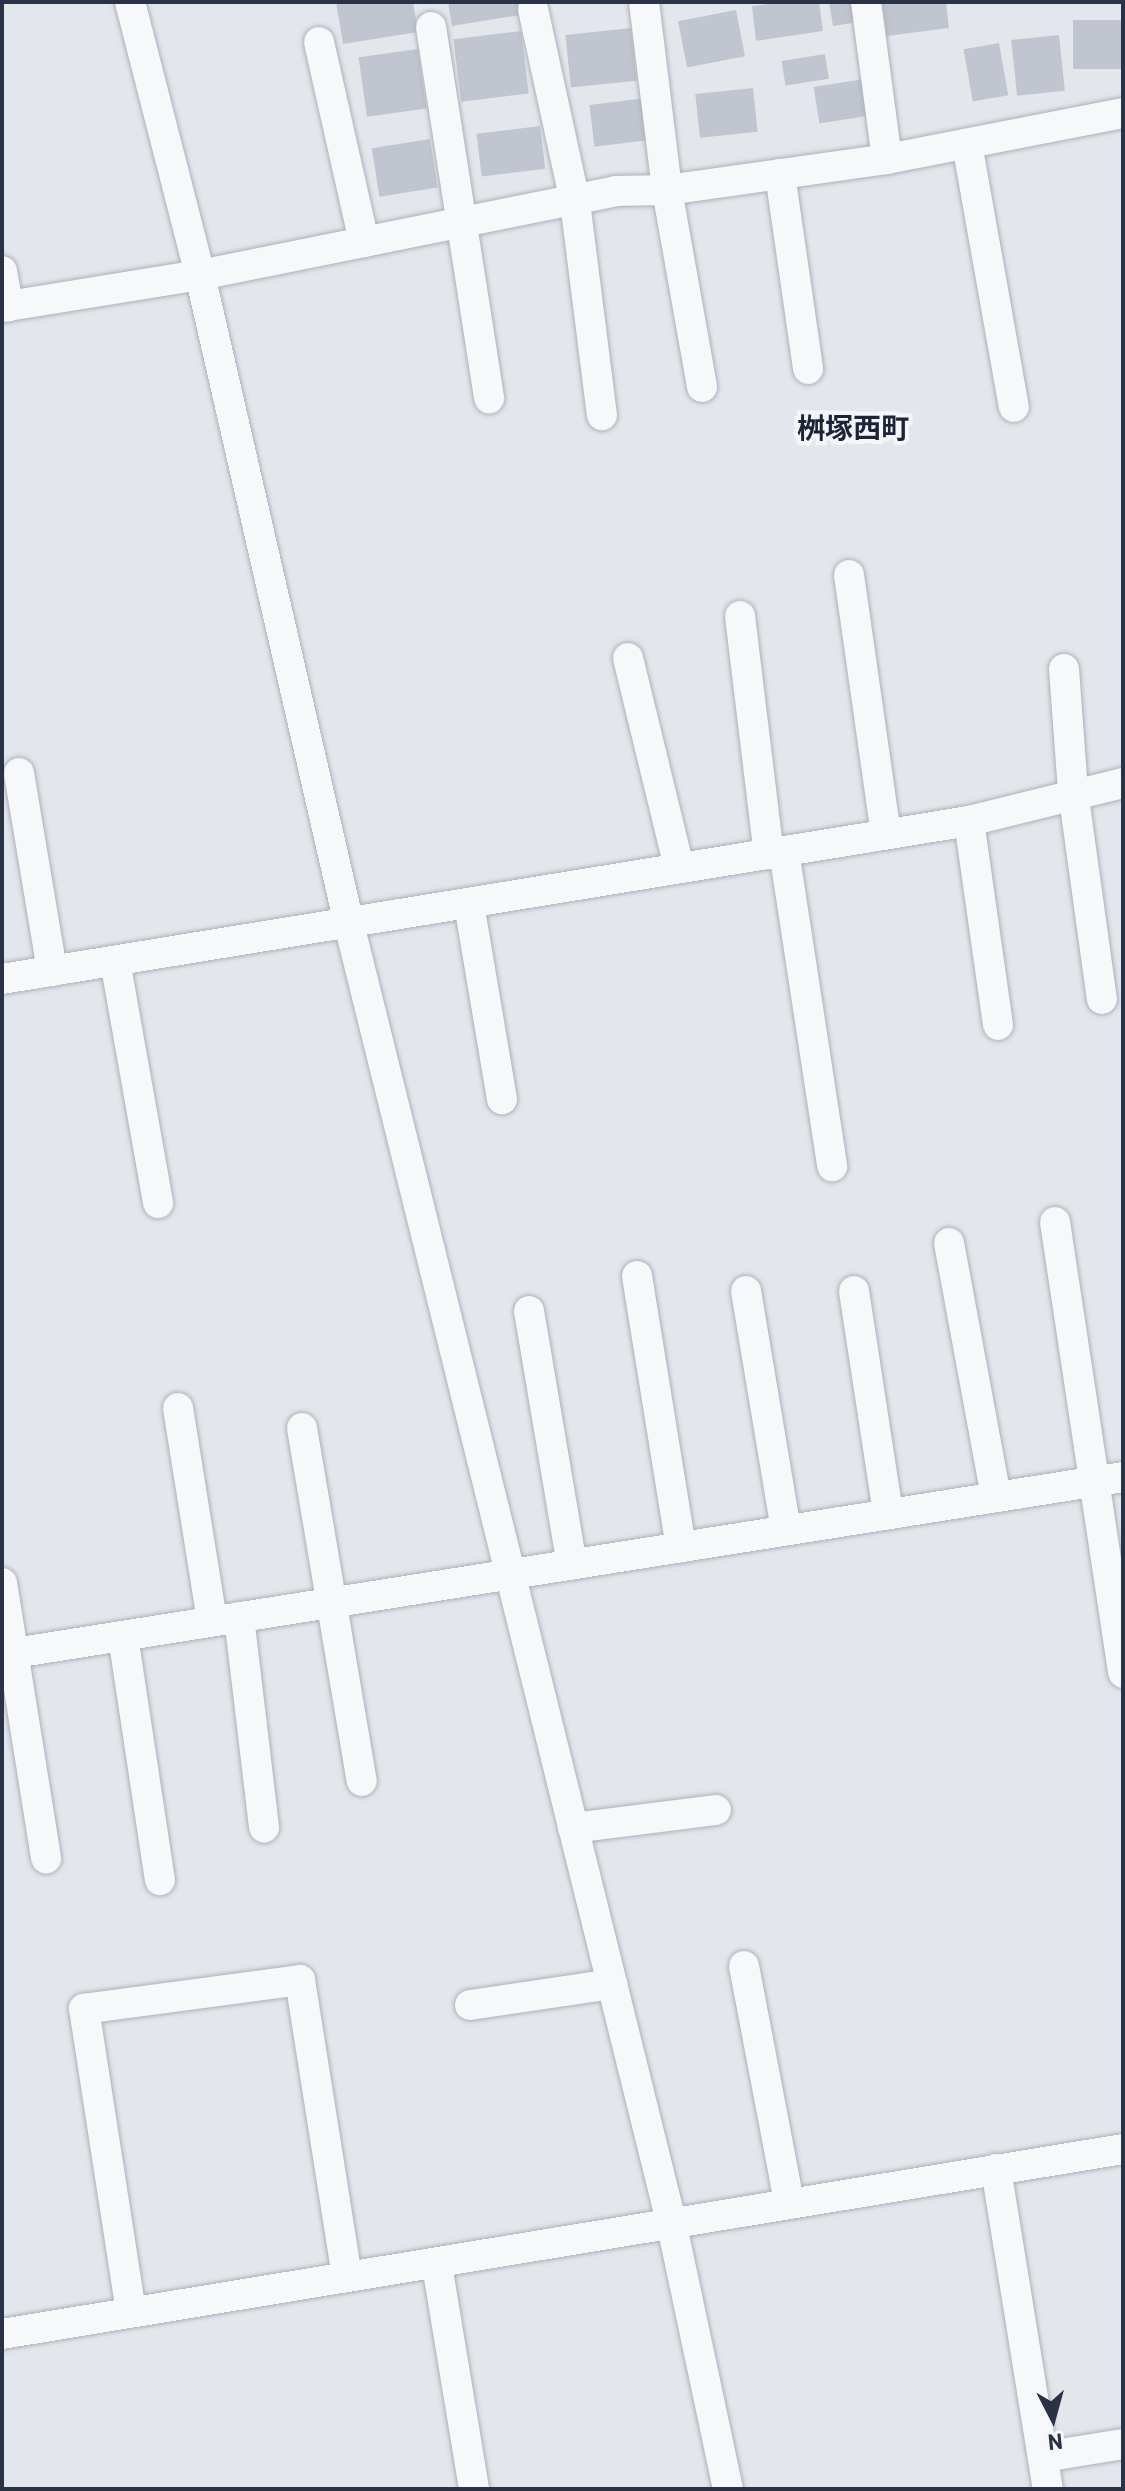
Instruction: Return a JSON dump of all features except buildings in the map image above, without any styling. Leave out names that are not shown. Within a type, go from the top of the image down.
[{"type":"street","points":[[130,2],[200,275],[349,924],[671,2221],[728,2489]]},
{"type":"street","points":[[644,2],[667,190],[702,387]]},
{"type":"street","points":[[866,2],[887,159]]},
{"type":"street","points":[[533,9],[575,202],[602,415]]},
{"type":"street","points":[[431,27],[458,224],[489,399]]},
{"type":"street","points":[[319,42],[364,242]]},
{"type":"street","points":[[2,271],[5,306],[200,275],[575,202],[616,191],[667,190],[887,159],[1123,113]]},
{"type":"street","points":[[967,144],[1014,407]]},
{"type":"street","points":[[780,174],[808,369]]},
{"type":"street","points":[[849,575],[886,834]]},
{"type":"street","points":[[740,616],[776,852],[832,1166]]},
{"type":"street","points":[[628,658],[679,868]]},
{"type":"street","points":[[1064,669],[1073,791],[1102,999]]},
{"type":"street","points":[[19,773],[52,971]]},
{"type":"street","points":[[2,979],[969,821],[1073,791],[1123,783]]},
{"type":"street","points":[[969,821],[998,1025]]},
{"type":"street","points":[[469,904],[502,1099]]},
{"type":"street","points":[[115,961],[158,1203]]},
{"type":"street","points":[[1055,1222],[1108,1480],[1123,1673]]},
{"type":"street","points":[[949,1243],[996,1497]]},
{"type":"street","points":[[637,1276],[681,1547]]},
{"type":"street","points":[[746,1291],[786,1530]]},
{"type":"street","points":[[854,1291],[888,1514]]},
{"type":"street","points":[[529,1311],[572,1564]]},
{"type":"street","points":[[178,1408],[225,1619],[264,1828]]},
{"type":"street","points":[[302,1428],[328,1602],[362,1781]]},
{"type":"street","points":[[8,1654],[1108,1480]]},
{"type":"street","points":[[2,1583],[8,1654],[46,1859]]},
{"type":"street","points":[[123,1636],[160,1880]]},
{"type":"street","points":[[573,1828],[716,1810]]},
{"type":"street","points":[[744,1966],[789,2202]]},
{"type":"street","points":[[131,2312],[84,2009],[300,1980],[347,2276]]},
{"type":"street","points":[[470,2005],[612,1984]]},
{"type":"street","points":[[2,2334],[347,2276],[437,2265],[671,2221],[1123,2149]]},
{"type":"street","points":[[996,2169],[1048,2489]]},
{"type":"street","points":[[437,2265],[474,2489]]},
{"type":"street","points":[[1043,2457],[1123,2444]]},
{"type":"district","name":"桝塚西町","points":[[853,427]]}]
